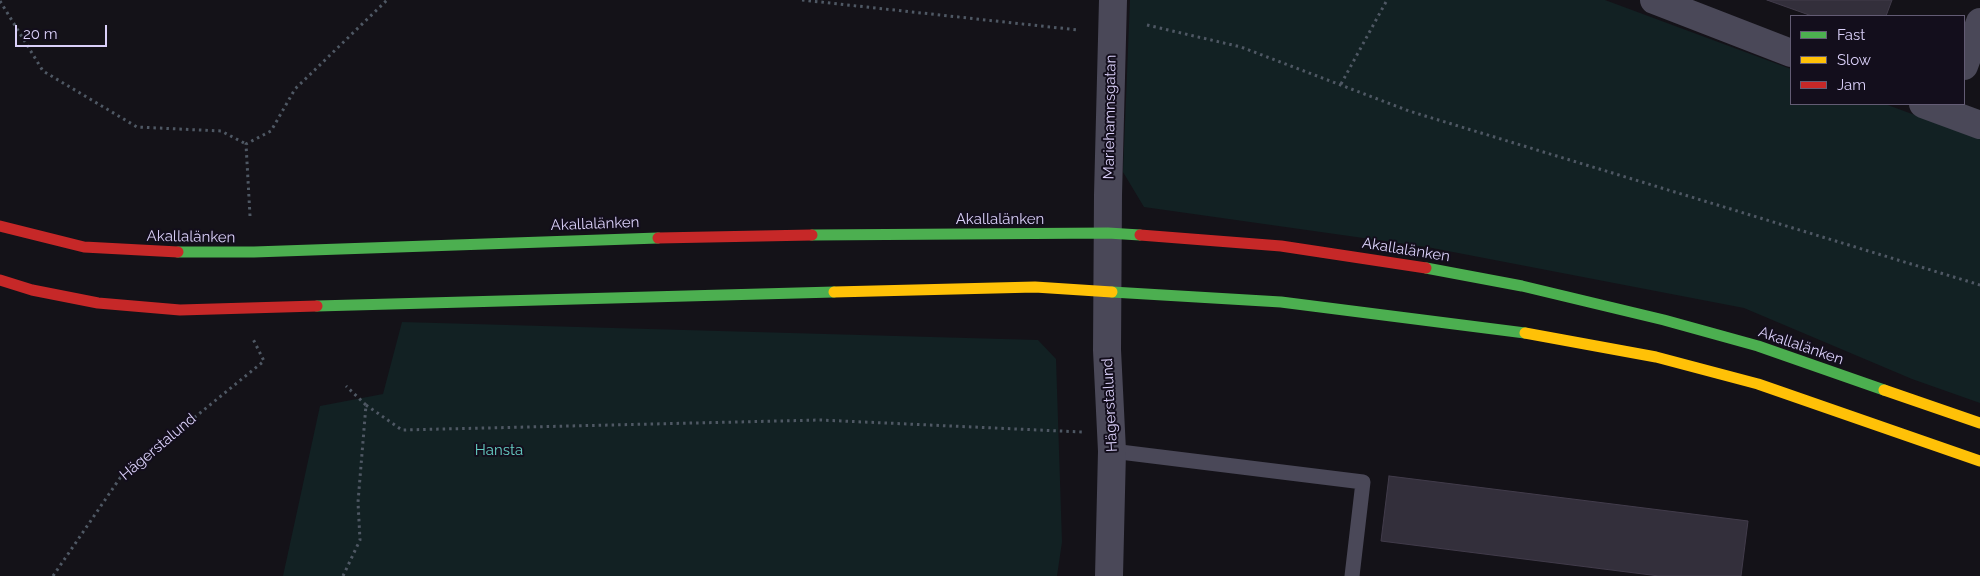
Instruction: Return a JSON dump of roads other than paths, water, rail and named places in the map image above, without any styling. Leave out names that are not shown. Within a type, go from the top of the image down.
[{"type":"main road","name":"Akallalänken","points":[[0,226],[84,247],[159,252],[254,252],[750,234],[1108,233],[1281,246],[1411,265],[1522,286],[1664,320],[1758,346],[1980,423]]},
{"type":"main road","points":[[0,280],[32,290],[98,303],[180,310],[1035,287],[1281,302],[1514,331],[1656,356],[1758,384],[1980,461]]},
{"type":"street","name":"Mariehamnsgatan","points":[[1108,233],[1113,0]]},
{"type":"street","points":[[1654,0],[1790,53]]},
{"type":"street","points":[[1965,63],[1980,22]]},
{"type":"street","points":[[1940,107],[1980,125]]},
{"type":"street","name":"Hägerstalund","points":[[1108,233],[1107,350],[1112,442],[1109,576]]},
{"type":"lane","points":[[1112,442],[1363,482],[1352,576]]},
{"type":"park label","name":"Hansta","points":[[499,450]]}]
